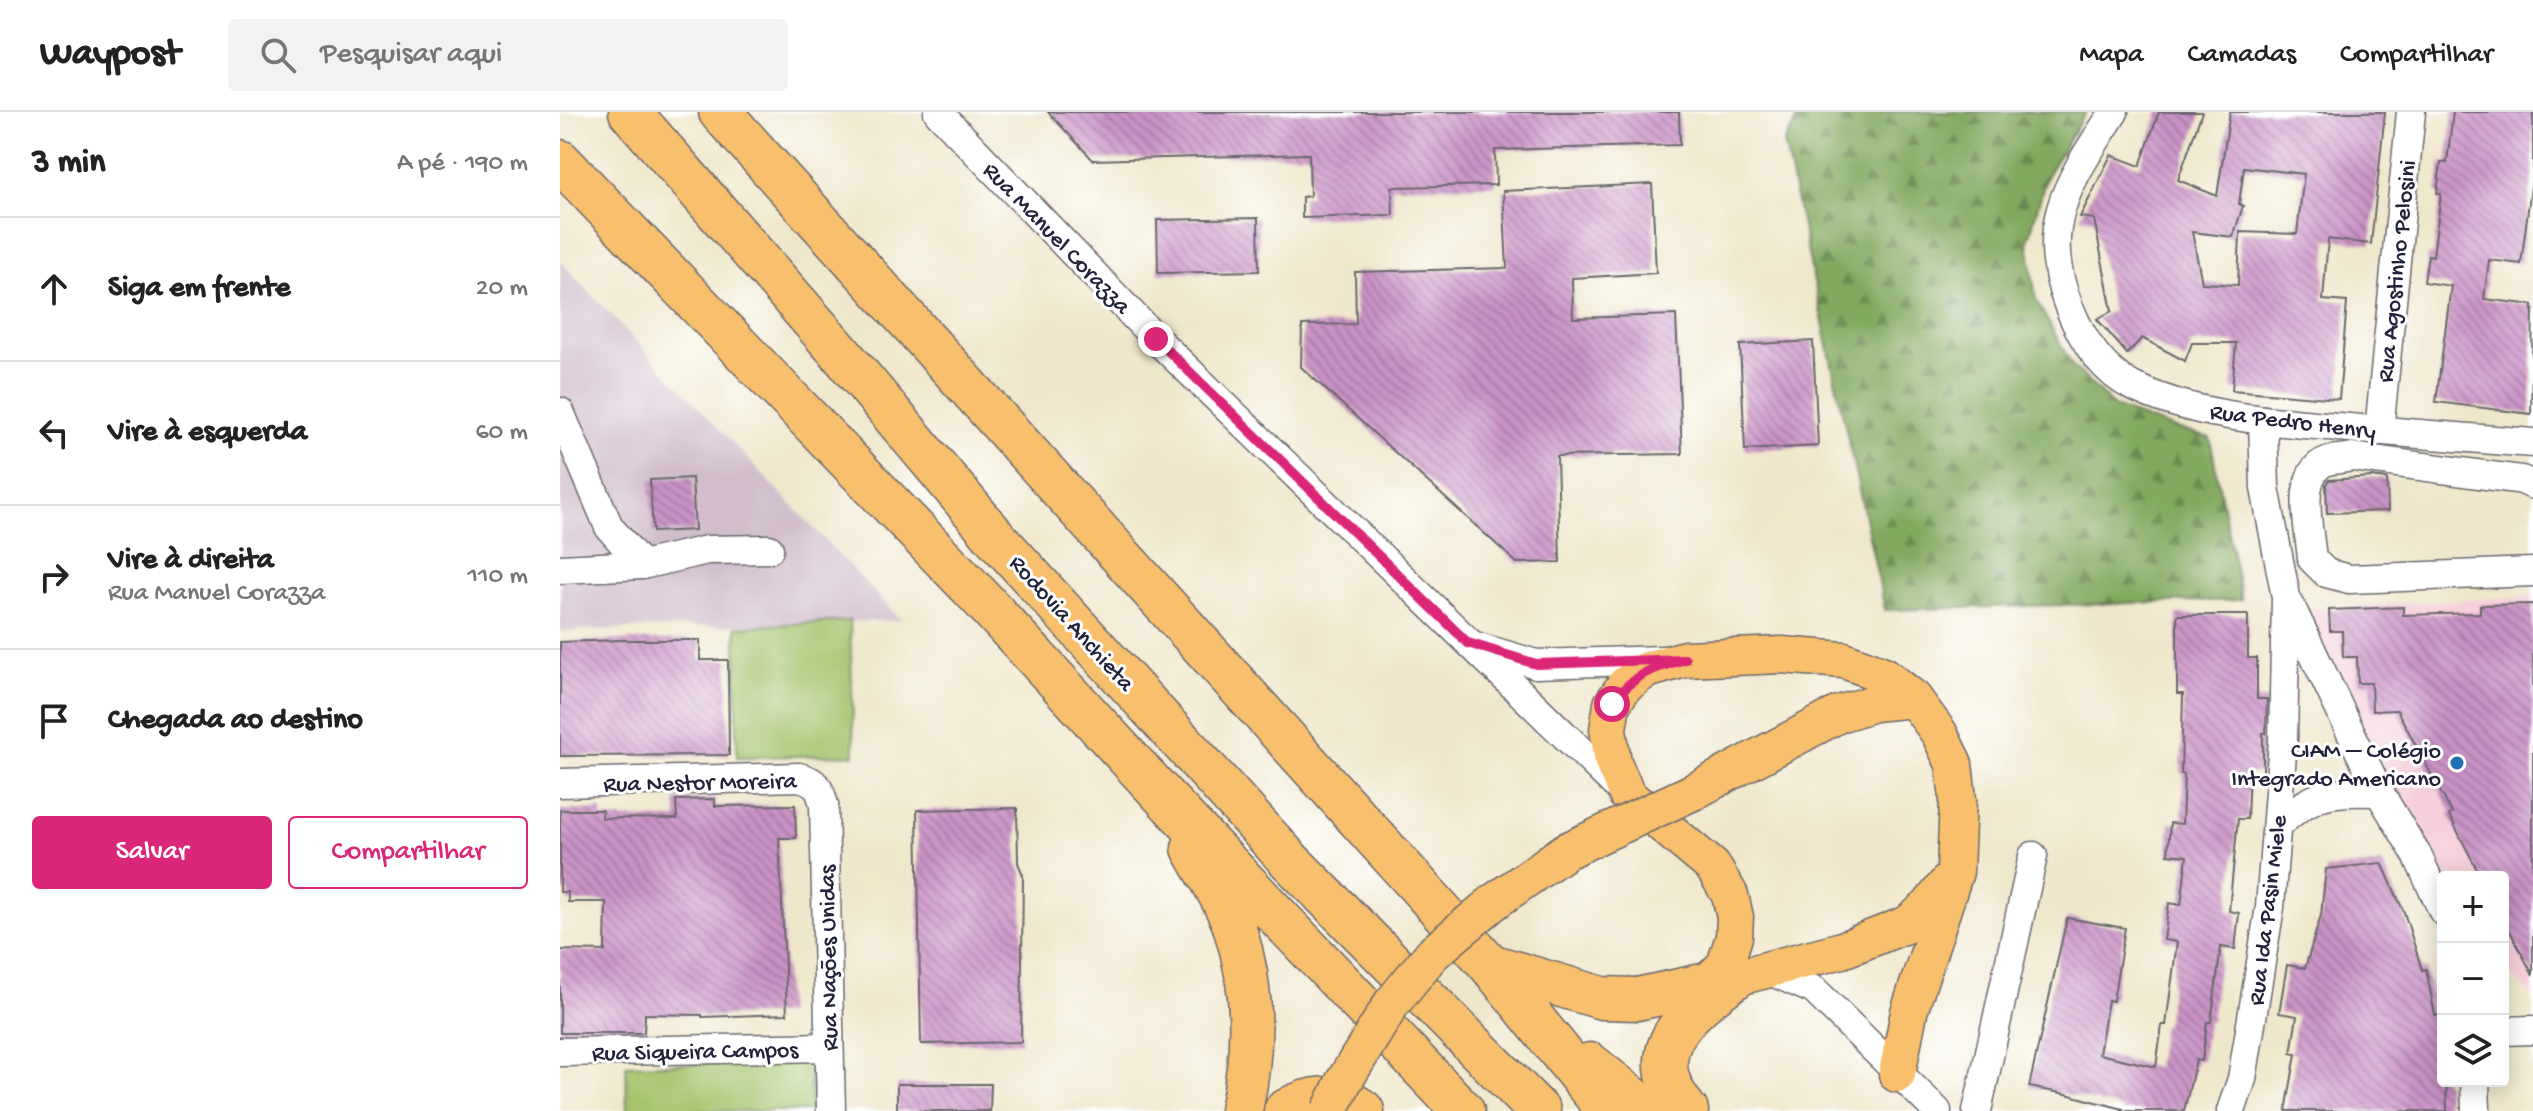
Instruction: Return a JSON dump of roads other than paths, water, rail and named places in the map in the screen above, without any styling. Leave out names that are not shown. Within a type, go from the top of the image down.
[{"type":"highway","name":"Rodovia Anchieta","points":[[630,112],[843,356],[995,537],[1289,860],[1539,1111]]},
{"type":"highway","points":[[720,112],[1490,965],[1608,1111]]},
{"type":"highway","name":"Rodovia Anchieta","points":[[560,161],[958,574],[1168,801],[1463,1111]]},
{"type":"highway","points":[[1168,801],[1235,927],[1246,974],[1251,1020],[1251,1066],[1241,1111]]},
{"type":"highway","points":[[1490,965],[1602,998],[1637,999],[1736,978]]},
{"type":"highway","points":[[1687,1111],[1670,1084],[1666,1061],[1672,1033],[1704,1000],[1736,978]]},
{"type":"highway","points":[[1536,1021],[1649,1111]]},
{"type":"highway","points":[[1285,1111],[1299,1102],[1324,1097],[1355,1105],[1363,1111]]},
{"type":"main road","points":[[1897,1074],[1909,1012],[1955,872],[1959,812],[1954,764],[1939,733],[1914,699],[1884,675],[1844,660],[1782,655],[1685,659],[1646,670],[1625,685],[1612,704],[1608,729],[1613,762],[1627,795],[1713,867],[1730,895],[1735,917],[1734,937],[1725,965],[1736,978],[1842,950],[1908,924],[1929,906],[1955,872]]},
{"type":"main road","points":[[1330,1111],[1343,1083],[1392,1003],[1432,954],[1494,902],[1566,851],[1693,792],[1839,714],[1874,703],[1914,699]]},
{"type":"street","name":"Rua Manuel Corazza","points":[[938,112],[1156,339],[1627,795]]},
{"type":"street","name":"Rua Pedro Henry","points":[[2114,112],[2072,176],[2059,213],[2055,247],[2061,286],[2075,322],[2096,357],[2130,385],[2227,416],[2533,443]]},
{"type":"street","name":"Rua Agostinho Pelosini","points":[[2379,431],[2411,112]]},
{"type":"street","points":[[560,412],[609,527],[642,565]]},
{"type":"street","name":"Rua Ida Pasin Miele","points":[[2231,1111],[2242,1079],[2270,907],[2283,741],[2286,597],[2265,488],[2263,421]]},
{"type":"street","points":[[2533,485],[2522,480],[2352,457],[2325,462],[2313,473],[2306,486],[2312,559],[2326,573],[2349,579],[2533,572]]},
{"type":"street","points":[[560,569],[642,565],[707,550],[769,549]]},
{"type":"street","points":[[2286,597],[2379,792],[2417,855],[2437,898]]},
{"type":"street","points":[[1468,643],[1536,664],[1685,659]]},
{"type":"street","name":"Rua Nestor Moreira","points":[[560,783],[799,777],[811,779],[820,789],[824,805]]},
{"type":"street","points":[[2278,825],[2297,807],[2318,796],[2340,791],[2379,792]]},
{"type":"street","name":"Rua Nações Unidas","points":[[824,805],[831,1111]]},
{"type":"street","points":[[1977,1111],[2033,856]]},
{"type":"street","points":[[1736,978],[1814,990],[1937,1111]]},
{"type":"street","points":[[2509,1031],[2533,1030]]},
{"type":"street","name":"Rua Siqueira Campos","points":[[560,1052],[829,1047]]},
{"type":"street","points":[[2475,1087],[2476,1111]]},
{"type":"place","name":"CIAM – Colégio Integrado Americano","points":[[2457,763]]}]
